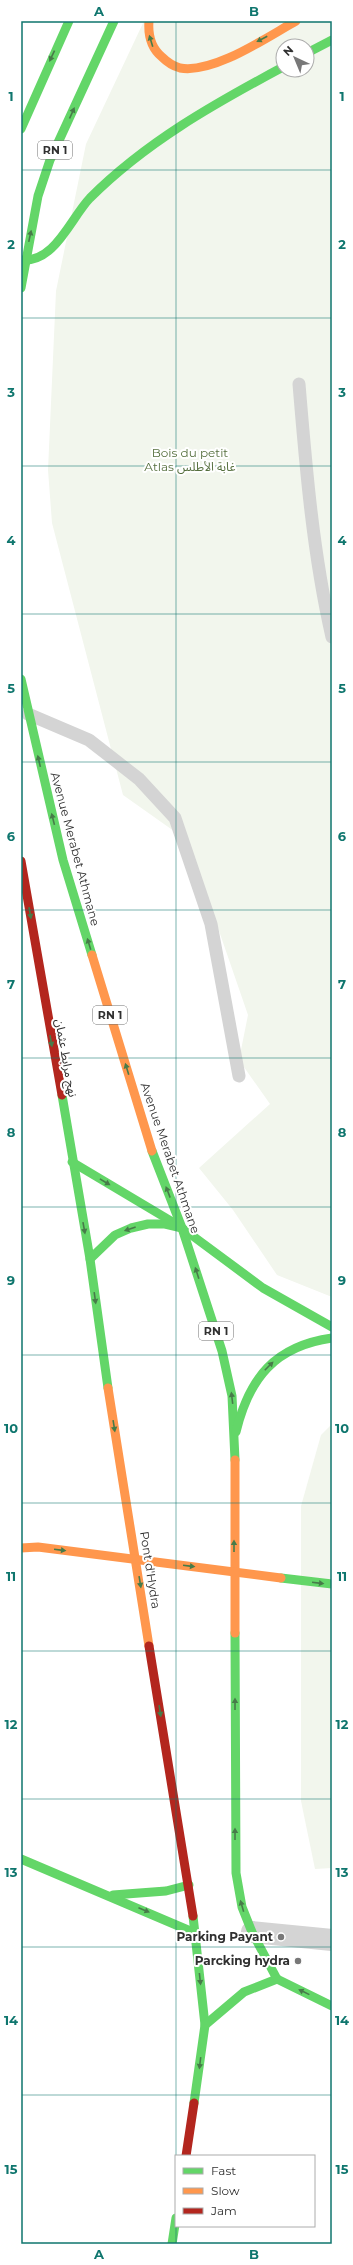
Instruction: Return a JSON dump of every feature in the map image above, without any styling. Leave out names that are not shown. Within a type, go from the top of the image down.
[{"type":"main road","points":[[21,128],[69,21]]},
{"type":"main road","name":"RN 1","points":[[21,288],[23,261],[38,196],[50,160],[114,21]]},
{"type":"main road","points":[[149,21],[150,41],[164,60],[175,66],[198,68],[216,63],[296,21]]},
{"type":"main road","points":[[315,49],[332,40]]},
{"type":"main road","points":[[23,261],[42,256],[52,248],[81,208],[141,153],[175,128],[275,72]]},
{"type":"main road","name":"Avenue Merabet Athmane","points":[[21,679],[63,860],[149,1142],[182,1228],[222,1351],[232,1396],[235,1437]]},
{"type":"main road","name":"نهج مرابط عثمان","points":[[21,861],[90,1259]]},
{"type":"main road","points":[[72,1162],[182,1228],[262,1288],[332,1327]]},
{"type":"main road","points":[[90,1259],[115,1235],[131,1228],[148,1224],[165,1224],[182,1228]]},
{"type":"main road","name":"Pont d'Hydra","points":[[90,1259],[114,1427],[189,1885],[205,2025],[186,2155]]},
{"type":"main road","points":[[332,1338],[322,1339],[295,1347],[271,1363],[252,1384],[240,1409],[234,1452],[236,1873],[242,1907],[252,1932],[277,1979],[332,2006]]},
{"type":"main road","points":[[21,1548],[38,1547],[332,1584]]},
{"type":"main road","points":[[21,1859],[195,1933]]},
{"type":"main road","points":[[108,1896],[166,1891],[189,1885]]},
{"type":"main road","points":[[205,2025],[244,1992],[277,1979]]},
{"type":"main road","points":[[172,2244],[175,2224]]},
{"type":"street","points":[[252,1932],[332,1940]]},
{"type":"lane","points":[[299,384],[307,484],[324,600],[332,637]]},
{"type":"lane","points":[[28,714],[89,740],[139,779],[175,818],[211,924],[239,1076]]},
{"type":"green space","name":"Bois du petit Atlas غابة الأطلس","points":[[144,21],[332,21],[332,1297],[277,1275],[233,1210],[199,1168],[270,1104],[239,1060],[248,1015],[188,841],[123,795],[52,523],[48,470],[56,291],[86,144]]},
{"type":"green space","points":[[332,1424],[332,1868],[315,1869],[301,1801],[301,1506],[321,1435]]},
{"type":"traffic: fast","points":[[21,129],[69,21]]},
{"type":"traffic: fast","points":[[21,288],[38,196],[50,160],[114,21]]},
{"type":"traffic: fast","points":[[315,49],[332,40]]},
{"type":"traffic: fast","points":[[21,260],[33,259],[43,255],[52,247],[61,238],[90,198],[134,159],[206,110],[275,71]]},
{"type":"traffic: fast","points":[[21,679],[63,860],[92,955]]},
{"type":"traffic: fast","points":[[62,1095],[90,1259],[108,1388]]},
{"type":"traffic: fast","points":[[152,1151],[182,1228],[222,1351],[232,1396],[235,1460]]},
{"type":"traffic: fast","points":[[72,1162],[176,1224]]},
{"type":"traffic: fast","points":[[90,1259],[115,1235],[131,1228],[148,1224],[165,1224],[182,1228],[263,1288],[332,1327]]},
{"type":"traffic: fast","points":[[236,1432],[248,1396],[257,1381],[268,1368],[280,1357],[295,1348],[312,1342],[332,1338]]},
{"type":"traffic: fast","points":[[281,1578],[332,1584]]},
{"type":"traffic: fast","points":[[235,1633],[236,1873],[242,1907],[252,1932],[277,1979]]},
{"type":"traffic: fast","points":[[21,1859],[195,1933]]},
{"type":"traffic: fast","points":[[113,1895],[166,1891],[189,1885]]},
{"type":"traffic: fast","points":[[193,1916],[205,2025],[194,2103]]},
{"type":"traffic: fast","points":[[277,1979],[332,2006]]},
{"type":"traffic: fast","points":[[205,2025],[244,1992],[277,1979]]},
{"type":"traffic: fast","points":[[172,2244],[175,2224]]},
{"type":"traffic: slow","points":[[149,21],[149,31],[155,49],[166,61],[180,68],[194,68],[224,60],[240,53],[296,21]]},
{"type":"traffic: slow","points":[[92,955],[152,1151]]},
{"type":"traffic: slow","points":[[108,1388],[149,1646]]},
{"type":"traffic: slow","points":[[235,1460],[235,1633]]},
{"type":"traffic: slow","points":[[21,1548],[38,1547],[281,1578]]},
{"type":"traffic: jam","points":[[21,861],[62,1095]]},
{"type":"traffic: jam","points":[[149,1646],[193,1916]]},
{"type":"traffic: jam","points":[[186,2155],[194,2103]]},
{"type":"place","name":"Parking Payant","points":[[281,1937]]},
{"type":"place","name":"Parcking hydra","points":[[298,1961]]}]
